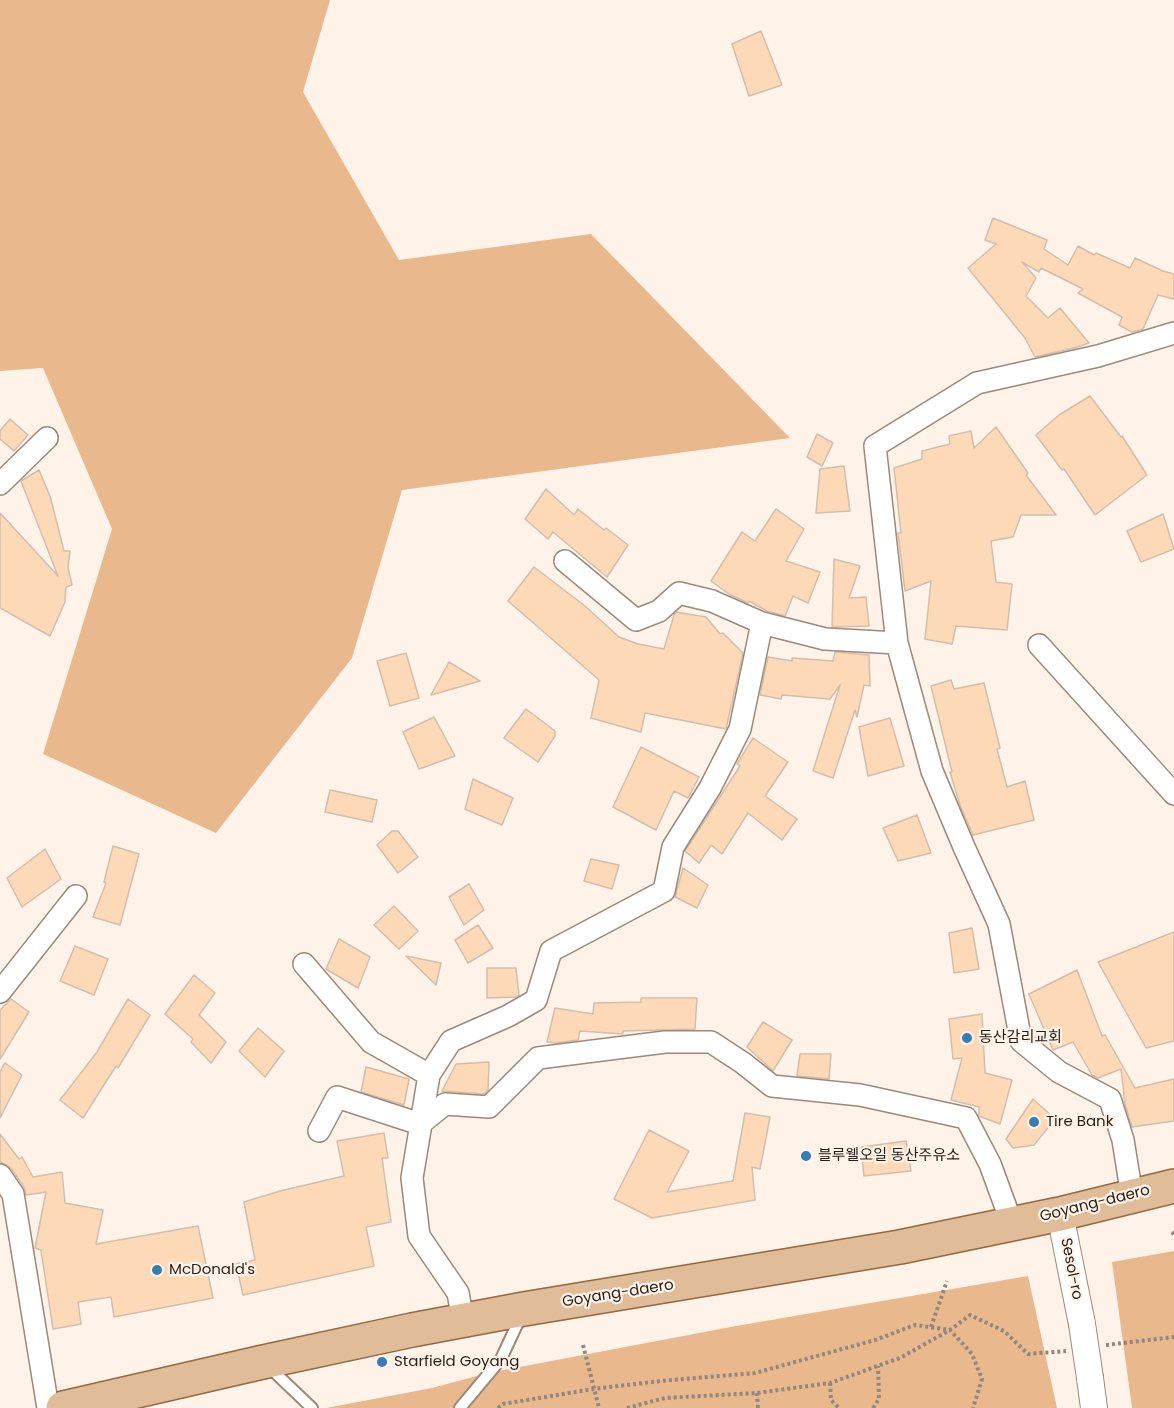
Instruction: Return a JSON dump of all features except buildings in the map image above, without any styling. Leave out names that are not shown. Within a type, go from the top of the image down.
[{"type":"main road","name":"Goyang-daero","points":[[63,1408],[263,1362],[463,1320],[900,1247],[1060,1214],[1174,1186]]},
{"type":"street","points":[[1132,1196],[1123,1140],[1110,1099],[1059,1072],[1021,1041],[999,924],[932,771],[897,643],[875,446],[977,382],[1098,356],[1174,333]]},
{"type":"street","points":[[0,484],[48,438]]},
{"type":"street","points":[[565,561],[636,620],[659,612],[679,593],[712,601],[762,623],[825,639],[897,643]]},
{"type":"street","points":[[463,1320],[458,1293],[419,1236],[412,1178],[429,1075],[451,1041],[508,1016],[536,1000],[551,951],[664,891],[673,847],[710,788],[740,729],[762,623]]},
{"type":"street","points":[[1039,645],[1174,794]]},
{"type":"street","points":[[0,992],[76,896]]},
{"type":"street","points":[[304,964],[371,1042],[429,1075]]},
{"type":"street","points":[[420,1124],[446,1104],[489,1107],[538,1058],[665,1042],[711,1042],[744,1063],[772,1086],[860,1095],[966,1118],[990,1164],[1012,1224]]},
{"type":"street","points":[[319,1131],[337,1097],[420,1124]]},
{"type":"street","points":[[0,1175],[13,1194],[48,1408]]},
{"type":"street","name":"Sesol-ro","points":[[1060,1214],[1082,1324],[1094,1408]]},
{"type":"lane","points":[[460,1408],[501,1359],[524,1309]]},
{"type":"lane","points":[[263,1362],[312,1408]]},
{"type":"path","points":[[931,1327],[946,1281]]},
{"type":"path","points":[[627,1408],[665,1398],[757,1393],[830,1383],[900,1358],[950,1330],[970,1315],[1004,1331],[1028,1354],[1068,1350]]},
{"type":"path","points":[[498,1408],[503,1404],[593,1389],[755,1373],[875,1340],[915,1325],[950,1330],[972,1354],[982,1379],[973,1408]]},
{"type":"path","points":[[1101,1346],[1174,1336]]},
{"type":"path","points":[[583,1345],[599,1408]]},
{"type":"path","points":[[873,1408],[879,1399],[878,1366]]},
{"type":"path","points":[[830,1383],[831,1400],[839,1408]]},
{"type":"path","points":[[757,1393],[758,1408]]},
{"type":"shaded area","points":[[0,0],[330,0],[303,92],[399,260],[591,234],[790,438],[402,490],[352,658],[216,833],[43,754],[112,529],[43,368],[0,371]]},
{"type":"shaded area","points":[[1174,1251],[1174,1408],[1132,1408],[1112,1262]]},
{"type":"shaded area","points":[[1028,1276],[1057,1408],[326,1408],[432,1388],[488,1373],[736,1326]]},
{"type":"place","name":"동산감리교회","points":[[967,1038]]},
{"type":"place","name":"Tire Bank","points":[[1034,1122]]},
{"type":"place","name":"블루웰오일 동산주유소","points":[[806,1156]]},
{"type":"place","name":"McDonald's","points":[[157,1270]]},
{"type":"place","name":"Starfield Goyang","points":[[382,1362]]}]
